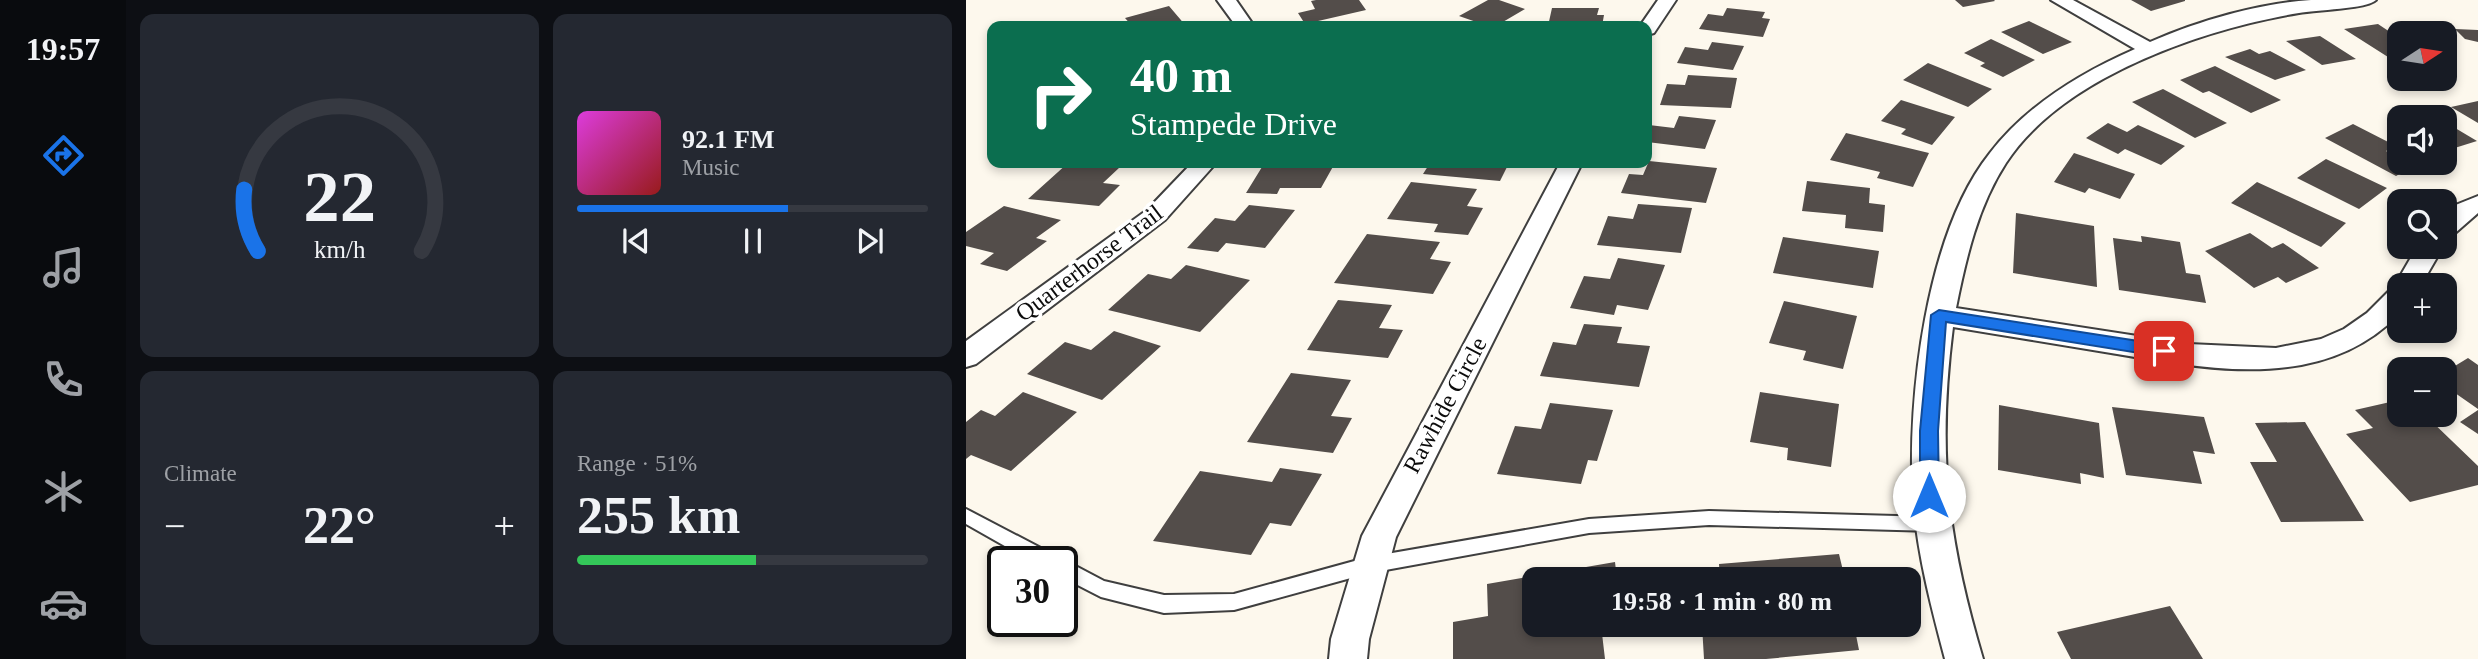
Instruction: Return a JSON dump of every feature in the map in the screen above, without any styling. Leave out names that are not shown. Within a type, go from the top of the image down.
[{"type":"street","points":[[1226,0],[1242,21]]},
{"type":"street","points":[[1652,22],[1667,0]]},
{"type":"street","points":[[2060,0],[2148,49]]},
{"type":"street","points":[[1964,659],[1933,524],[1929,431],[1939,315],[1965,224],[1986,176],[1998,157],[2045,108],[2098,74],[2148,49],[2261,16],[2367,0]]},
{"type":"street","name":"Quarterhorse Trail","points":[[966,356],[1156,215],[1200,168]]},
{"type":"street","name":"Rawhide Circle","points":[[1348,659],[1350,639],[1369,565],[1407,477],[1568,168]]},
{"type":"street","points":[[2457,216],[2478,203]]},
{"type":"street","points":[[1939,315],[2230,360],[2283,359],[2343,344],[2380,321],[2387,313]]},
{"type":"lane","points":[[966,516],[1021,546]]},
{"type":"lane","points":[[1078,577],[1101,589],[1164,604],[1234,603],[1369,565],[1589,527],[1696,519],[1933,524]]},
{"type":"building","points":[[1359,0],[1366,10],[1318,21],[1303,21],[1298,13],[1315,9],[1311,1]]},
{"type":"building","points":[[1488,0],[1499,0],[1525,9],[1505,21],[1473,21],[1459,16]]},
{"type":"building","points":[[1955,0],[1994,0],[1995,1],[1963,7]]},
{"type":"building","points":[[2131,0],[2185,0],[2185,1],[2151,11]]},
{"type":"building","points":[[1169,6],[1182,21],[1128,21],[1125,18]]},
{"type":"building","points":[[1552,8],[1599,8],[1597,15],[1604,15],[1603,21],[1549,21]]},
{"type":"building","points":[[1727,8],[1765,12],[1762,18],[1770,19],[1763,37],[1699,29],[1708,14],[1723,16]]},
{"type":"building","points":[[2029,21],[2072,42],[2043,54],[2001,32]]},
{"type":"building","points":[[2378,24],[2387,30],[2387,56],[2344,29]]},
{"type":"building","points":[[2457,29],[2478,30],[2478,42],[2465,39]]},
{"type":"building","points":[[2320,36],[2356,59],[2322,65],[2286,41]]},
{"type":"building","points":[[1991,39],[2035,60],[2003,77],[1980,66],[1985,63],[1964,53]]},
{"type":"building","points":[[1712,42],[1744,46],[1733,70],[1677,63],[1685,47],[1708,50]]},
{"type":"building","points":[[2250,49],[2259,54],[2270,51],[2306,70],[2275,80],[2225,57]]},
{"type":"building","points":[[1928,63],[1992,89],[1968,107],[1903,80]]},
{"type":"building","points":[[2215,66],[2281,100],[2251,113],[2209,91],[2203,93],[2180,80]]},
{"type":"building","points":[[1688,75],[1737,78],[1731,108],[1660,105],[1667,84],[1685,85]]},
{"type":"building","points":[[2163,89],[2227,123],[2195,138],[2132,102]]},
{"type":"building","points":[[1901,100],[1955,117],[1932,145],[1901,134],[1906,129],[1881,121]]},
{"type":"building","points":[[2478,101],[2478,123],[2457,111],[2457,106]]},
{"type":"building","points":[[1679,116],[1716,120],[1705,149],[1652,143],[1652,125],[1674,128]]},
{"type":"building","points":[[2108,123],[2127,132],[2138,125],[2185,146],[2161,165],[2125,149],[2118,154],[2086,138]]},
{"type":"building","points":[[2353,124],[2387,141],[2387,171],[2325,138]]},
{"type":"building","points":[[2457,129],[2477,141],[2457,147]]},
{"type":"building","points":[[1846,133],[1929,153],[1913,187],[1877,178],[1880,172],[1830,160]]},
{"type":"building","points":[[2074,153],[2135,174],[2120,199],[2089,188],[2085,193],[2054,182]]},
{"type":"building","points":[[2326,159],[2387,188],[2359,209],[2297,178]]},
{"type":"building","points":[[1652,161],[1717,168],[1706,203],[1621,193],[1629,174],[1643,175],[1646,168],[1652,168]]},
{"type":"building","points":[[1062,168],[1119,168],[1103,183],[1120,185],[1099,206],[1028,199]]},
{"type":"building","points":[[1261,168],[1332,168],[1321,188],[1280,188],[1277,194],[1246,193]]},
{"type":"building","points":[[1427,168],[1506,168],[1500,181],[1423,174]]},
{"type":"building","points":[[1807,181],[1870,188],[1869,203],[1885,205],[1883,232],[1845,228],[1846,215],[1802,211]]},
{"type":"building","points":[[1411,182],[1477,189],[1467,206],[1483,208],[1468,235],[1434,232],[1438,224],[1387,219]]},
{"type":"building","points":[[2257,182],[2346,223],[2321,247],[2231,203]]},
{"type":"building","points":[[1638,204],[1692,208],[1681,253],[1597,245],[1608,216],[1633,219]]},
{"type":"building","points":[[1249,205],[1295,210],[1265,248],[1226,243],[1218,252],[1187,248],[1215,218],[1235,221]]},
{"type":"building","points":[[1004,206],[1061,220],[1036,238],[1047,241],[1007,271],[980,264],[994,253],[966,246],[966,232]]},
{"type":"building","points":[[2016,213],[2094,226],[2097,287],[2013,273]]},
{"type":"building","points":[[2250,233],[2272,248],[2283,243],[2319,268],[2286,283],[2278,277],[2254,288],[2205,251]]},
{"type":"building","points":[[1367,234],[1440,242],[1430,259],[1451,262],[1433,294],[1334,283]]},
{"type":"building","points":[[2141,236],[2180,242],[2186,273],[2200,275],[2206,303],[2119,290],[2113,238],[2142,242]]},
{"type":"building","points":[[1783,237],[1879,251],[1873,288],[1773,273]]},
{"type":"building","points":[[1618,258],[1665,265],[1648,310],[1617,305],[1614,315],[1570,308],[1584,276],[1610,279]]},
{"type":"building","points":[[1186,265],[1250,280],[1200,332],[1108,310],[1148,274],[1171,279]]},
{"type":"building","points":[[1338,300],[1392,305],[1379,328],[1403,330],[1388,358],[1307,350]]},
{"type":"building","points":[[1784,301],[1857,316],[1843,369],[1803,360],[1806,351],[1769,343]]},
{"type":"building","points":[[1584,324],[1622,327],[1617,343],[1650,346],[1639,387],[1540,376],[1553,342],[1576,345]]},
{"type":"building","points":[[1114,331],[1161,346],[1102,400],[1027,374],[1065,342],[1091,350]]},
{"type":"building","points":[[2468,358],[2478,365],[2478,409],[2457,394],[2457,365]]},
{"type":"building","points":[[1291,373],[1351,380],[1331,416],[1352,418],[1333,453],[1247,442]]},
{"type":"building","points":[[1023,392],[1077,412],[1011,471],[971,455],[966,459],[966,422],[981,410],[995,416]]},
{"type":"building","points":[[1760,392],[1839,404],[1831,467],[1787,460],[1788,448],[1750,442]]},
{"type":"building","points":[[1550,403],[1613,410],[1597,461],[1588,460],[1581,484],[1497,474],[1515,426],[1541,429]]},
{"type":"building","points":[[2387,403],[2387,427],[2437,427],[2478,466],[2478,485],[2410,502],[2346,434],[2373,428],[2355,410]]},
{"type":"building","points":[[1999,405],[2099,423],[2104,478],[2080,473],[2081,484],[1998,470]]},
{"type":"building","points":[[2112,407],[2204,417],[2215,454],[2193,451],[2202,484],[2126,475]]},
{"type":"building","points":[[2478,410],[2478,434],[2460,422]]},
{"type":"building","points":[[2305,422],[2364,521],[2281,522],[2250,462],[2277,462],[2255,423]]},
{"type":"building","points":[[1280,468],[1322,474],[1291,526],[1270,523],[1251,555],[1153,541],[1200,471],[1272,482]]},
{"type":"building","points":[[1839,554],[1842,567],[1719,567],[1719,564]]},
{"type":"building","points":[[1615,562],[1616,567],[1586,567]]},
{"type":"building","points":[[1522,578],[1522,637],[1602,637],[1605,659],[1453,659],[1453,622],[1488,616],[1487,584]]},
{"type":"building","points":[[2170,606],[2203,659],[2071,659],[2057,632]]},
{"type":"building","points":[[1703,637],[1856,637],[1859,650],[1766,659],[1704,659]]},
{"type":"route","points":[[1929,496],[1929,431],[1939,315],[2164,351]]}]
